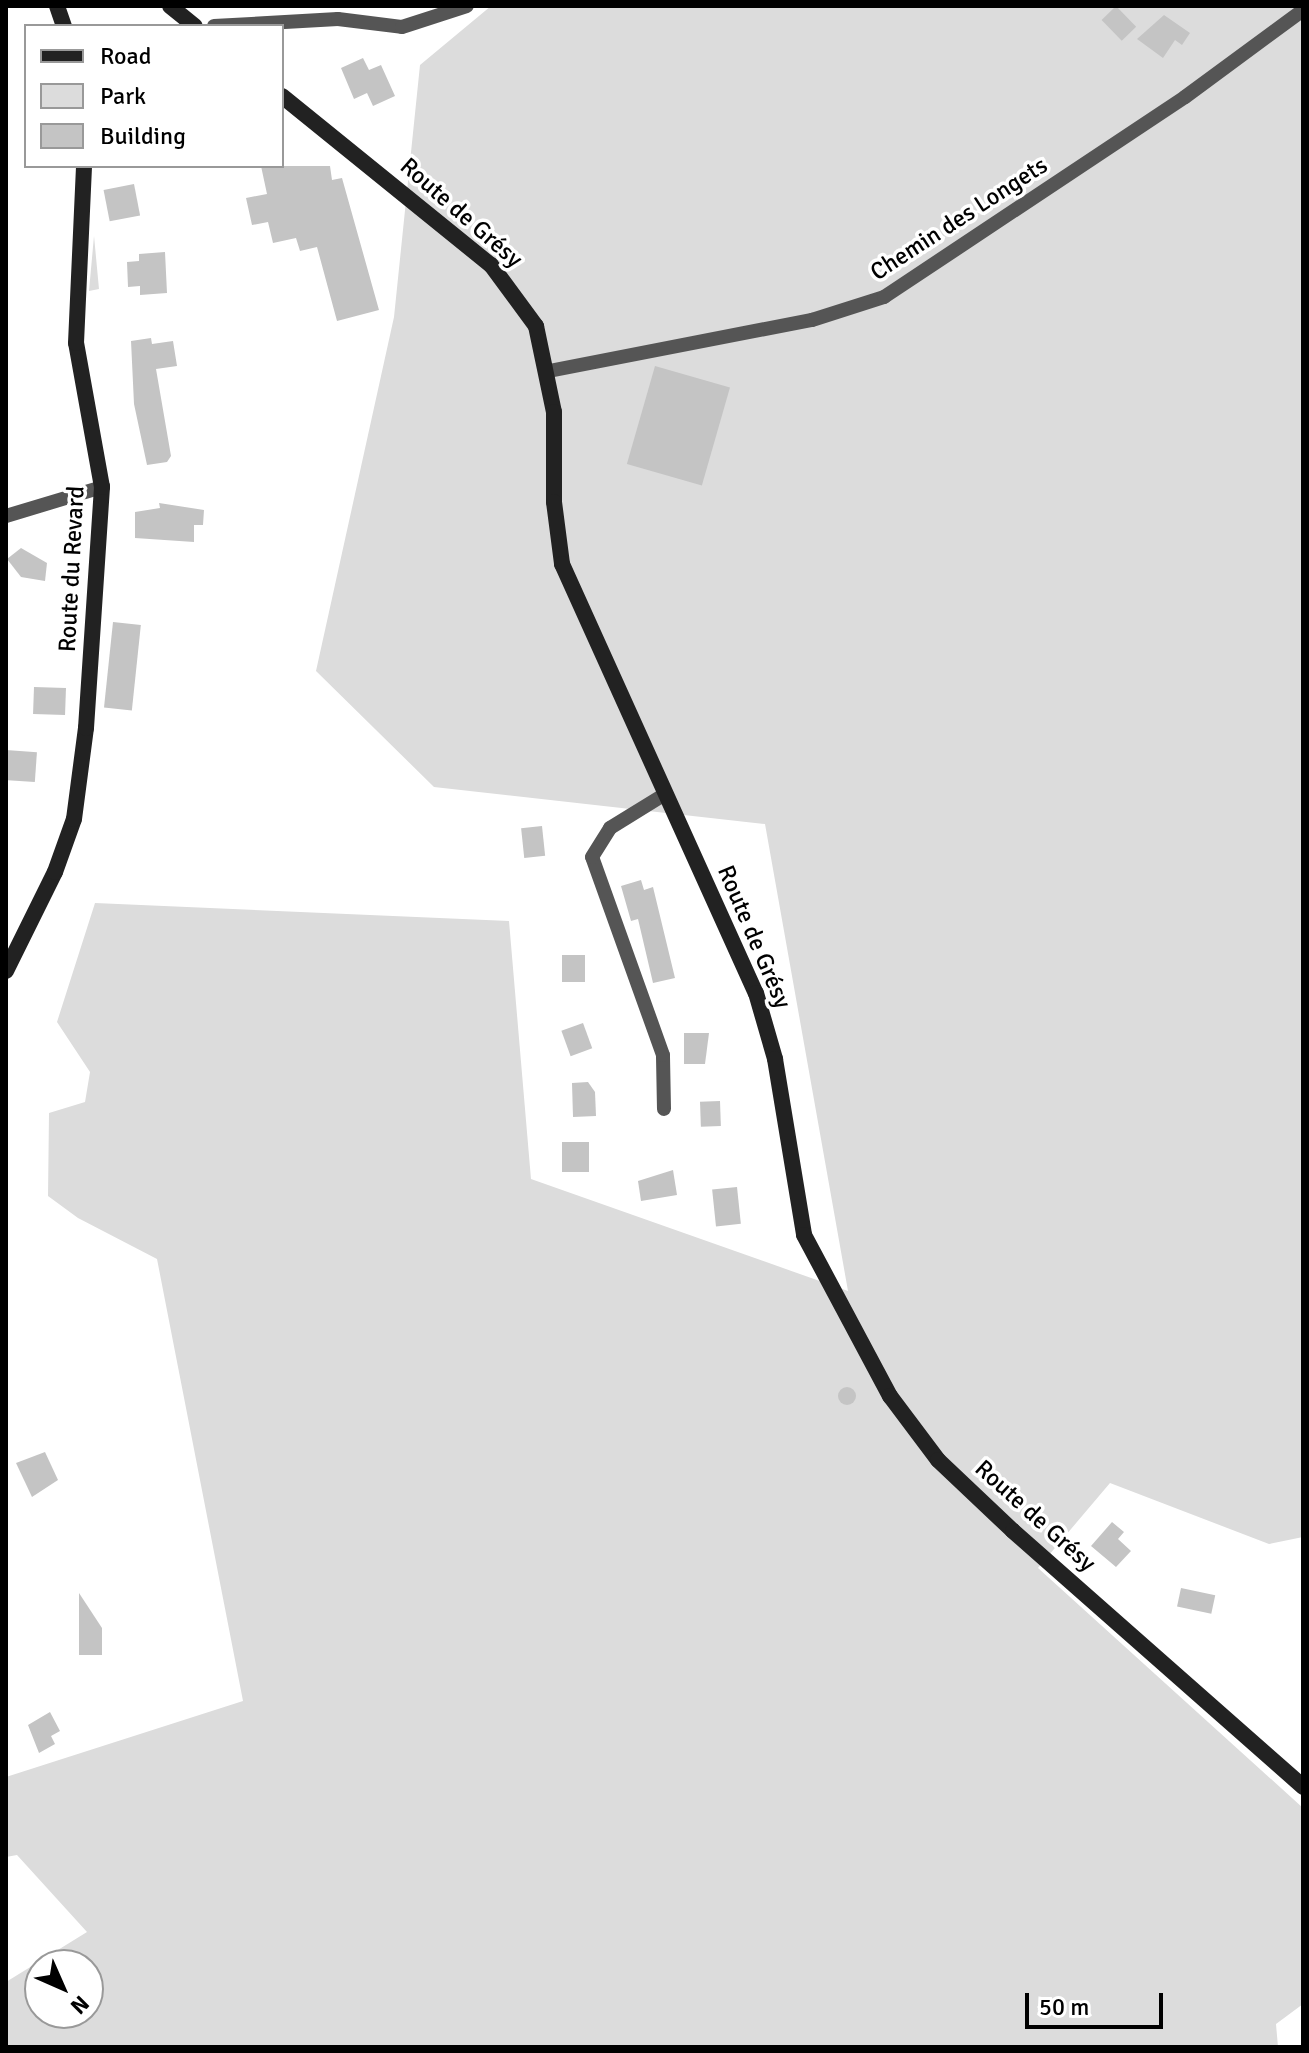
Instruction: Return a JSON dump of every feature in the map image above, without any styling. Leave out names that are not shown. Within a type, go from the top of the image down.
[{"type":"main road","points":[[170,6],[192,24]]},
{"type":"main road","name":"Route de Grésy","points":[[284,98],[491,265],[527,309],[549,371],[562,564],[756,993],[775,1059],[804,1235],[890,1396],[938,1460],[1013,1531],[1303,1787]]},
{"type":"main road","name":"Route du Revard","points":[[6,988],[9,967],[55,872],[74,819],[100,570],[102,487],[76,343],[84,168]]},
{"type":"street","points":[[249,24],[338,19],[402,27],[467,6]]},
{"type":"street","name":"Chemin des Longets","points":[[549,371],[812,320],[884,297],[1185,97],[1303,10]]},
{"type":"street","points":[[6,516],[102,487]]},
{"type":"street","points":[[664,1109],[663,1055],[592,857],[610,828],[665,794]]},
{"type":"green space","points":[[491,6],[1303,6],[1303,1537],[1269,1544],[1110,1483],[1038,1568],[1303,1808],[1303,2004],[1276,2024],[1278,2047],[6,2047],[6,1982],[24,1971],[24,2029],[104,2029],[104,1949],[59,1949],[87,1932],[17,1855],[6,1857],[6,1777],[243,1701],[157,1259],[78,1218],[48,1196],[49,1113],[85,1102],[90,1072],[57,1022],[95,903],[509,921],[531,1179],[848,1291],[765,824],[434,787],[316,671],[394,317],[420,65]]},
{"type":"green space","points":[[94,236],[99,289],[89,291]]},
{"type":"building","points":[[1116,6],[1136,27],[1122,41],[1102,20]]},
{"type":"building","points":[[1164,15],[1190,33],[1182,45],[1175,40],[1163,58],[1137,39]]},
{"type":"building","points":[[363,58],[369,70],[381,65],[395,96],[373,106],[367,93],[354,99],[341,68]]},
{"type":"building","points":[[330,166],[332,180],[342,178],[379,310],[337,321],[317,247],[300,251],[296,238],[273,243],[268,222],[252,225],[246,198],[267,194],[261,168]]},
{"type":"building","points":[[134,184],[140,215],[110,221],[104,190]]},
{"type":"building","points":[[165,252],[167,293],[140,295],[140,286],[128,287],[127,262],[139,261],[139,254]]},
{"type":"building","points":[[151,338],[152,344],[173,341],[177,366],[156,369],[171,456],[167,462],[147,465],[134,404],[131,341]]},
{"type":"building","points":[[655,366],[730,387],[702,486],[627,464]]},
{"type":"building","points":[[159,503],[204,510],[203,525],[194,525],[194,542],[135,538],[135,512],[160,508]]},
{"type":"building","points":[[21,548],[47,563],[45,581],[21,577],[7,559]]},
{"type":"building","points":[[113,622],[141,625],[132,710],[104,708]]},
{"type":"building","points":[[34,687],[66,688],[65,715],[33,714]]},
{"type":"building","points":[[6,750],[37,752],[35,782],[6,780]]},
{"type":"building","points":[[542,826],[545,856],[524,858],[521,828]]},
{"type":"building","points":[[641,880],[644,890],[653,887],[675,978],[653,983],[638,919],[631,921],[621,886]]},
{"type":"building","points":[[562,955],[585,955],[585,982],[562,982]]},
{"type":"building","points":[[583,1023],[592,1048],[571,1056],[561,1031]]},
{"type":"building","points":[[684,1033],[709,1033],[705,1064],[684,1064]]},
{"type":"building","points":[[588,1082],[595,1092],[596,1116],[573,1117],[572,1083]]},
{"type":"building","points":[[720,1101],[721,1126],[701,1127],[700,1102]]},
{"type":"building","points":[[562,1142],[589,1142],[589,1172],[562,1172]]},
{"type":"building","points":[[673,1170],[677,1195],[641,1201],[638,1181]]},
{"type":"building","points":[[737,1187],[741,1224],[716,1226],[712,1190]]},
{"type":"building","points":[[847,1387],[856,1396],[847,1405],[838,1396]]},
{"type":"building","points":[[45,1452],[58,1480],[32,1497],[16,1463]]},
{"type":"building","points":[[1112,1522],[1124,1532],[1118,1539],[1131,1551],[1116,1567],[1091,1546]]},
{"type":"building","points":[[1181,1588],[1215,1595],[1211,1614],[1177,1607]]},
{"type":"building","points":[[79,1593],[102,1628],[102,1655],[79,1655]]},
{"type":"building","points":[[50,1712],[60,1731],[51,1736],[55,1744],[39,1753],[28,1725]]}]
